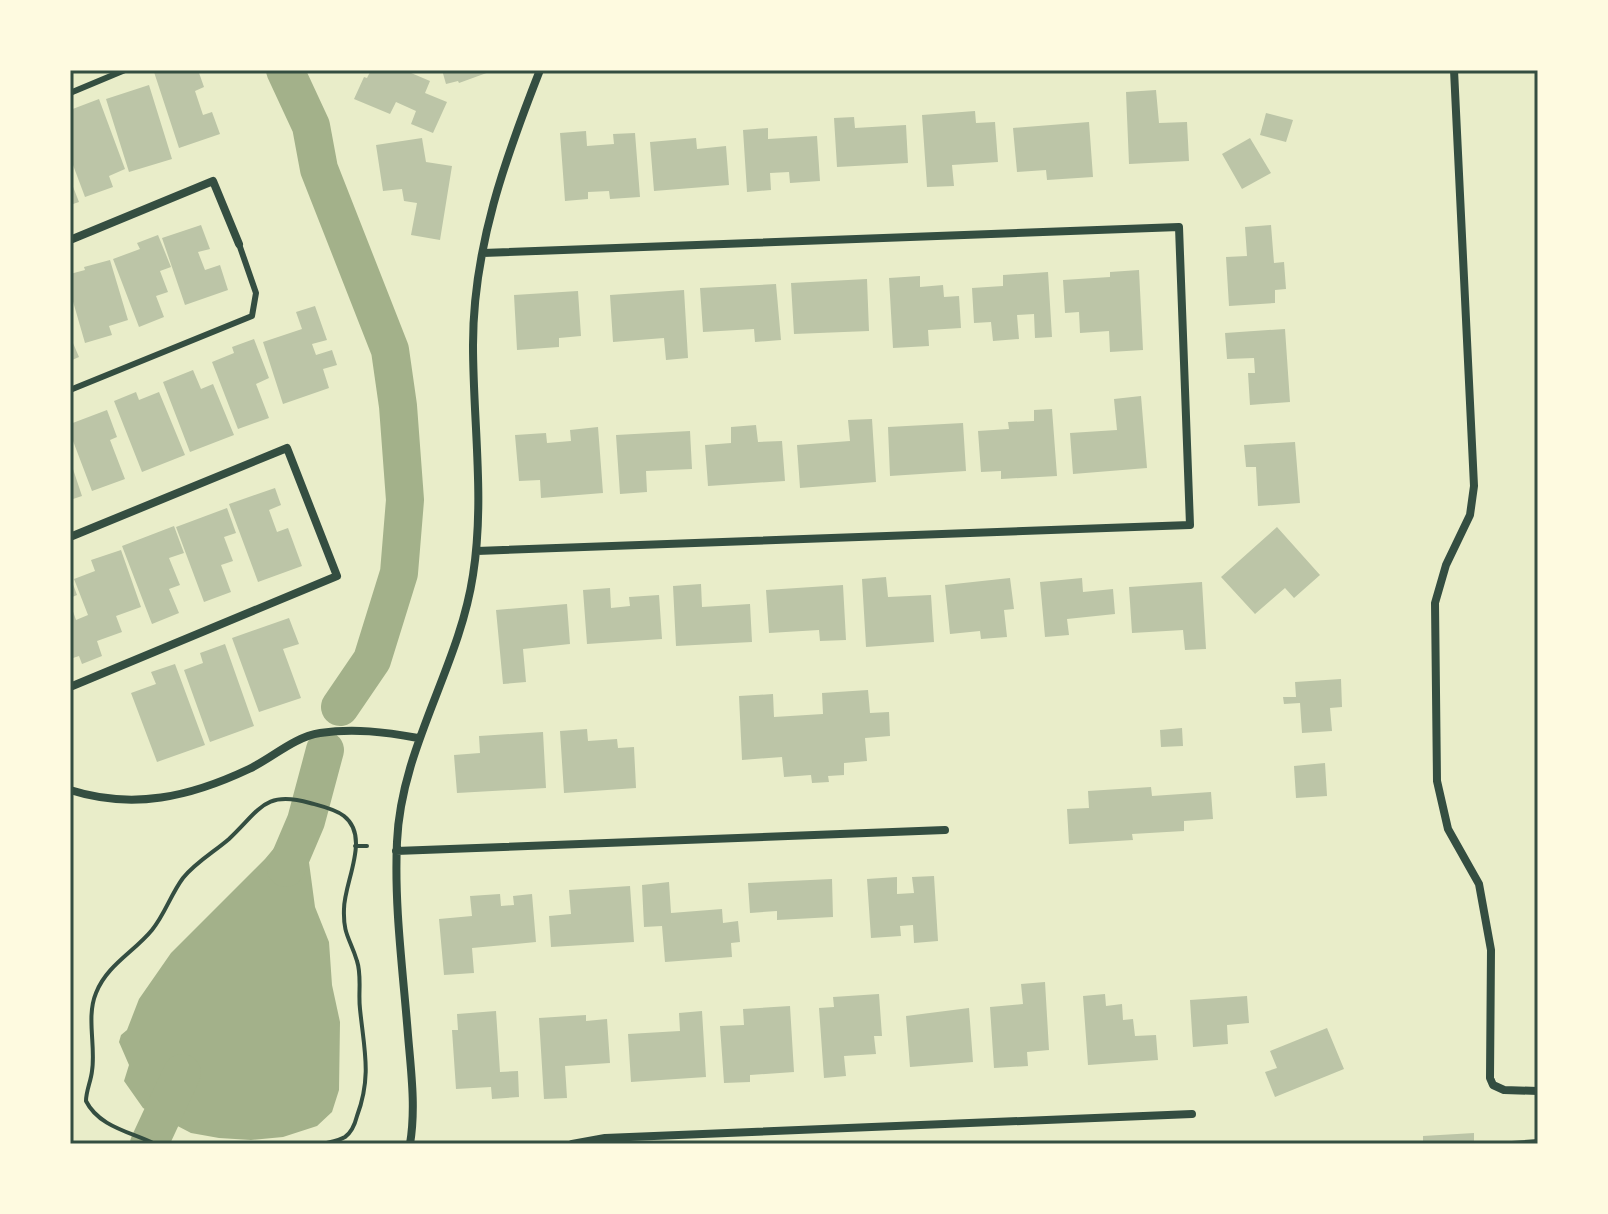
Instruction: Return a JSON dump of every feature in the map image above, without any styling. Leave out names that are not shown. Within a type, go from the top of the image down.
[{"type":"street","points":[[410,1144],[412,1083],[395,880],[398,811],[418,738],[465,611],[477,551],[479,483],[473,345],[476,290],[489,217],[509,149],[540,70]]},
{"type":"street","points":[[1454,70],[1474,486],[1470,515],[1446,565],[1435,603],[1437,781],[1448,829],[1479,884],[1491,950],[1490,1078],[1493,1085],[1504,1090],[1538,1091]]},
{"type":"street","points":[[70,240],[213,181],[239,244]]},
{"type":"street","points":[[477,551],[1190,525],[1179,227],[483,253]]},
{"type":"street","points":[[70,537],[287,448],[337,576],[70,687]]},
{"type":"street","points":[[70,790],[92,797],[139,802],[189,792],[249,769],[318,733],[373,730],[418,738]]},
{"type":"street","points":[[396,851],[945,830]]},
{"type":"street","points":[[572,1144],[605,1138],[1192,1114]]},
{"type":"lane","points":[[70,93],[125,70]]},
{"type":"lane","points":[[70,390],[252,316],[256,293],[239,244]]},
{"type":"lane","points":[[1512,1144],[1538,1142]]},
{"type":"path","points":[[155,1144],[106,1122],[94,1114],[86,1101],[93,1069],[91,1020],[96,993],[111,968],[152,930],[181,881],[193,867],[271,800],[283,797],[324,806],[344,816],[350,823],[355,846],[344,902],[344,929],[358,964],[359,999],[367,1053],[366,1078],[361,1107],[352,1130],[342,1138],[322,1144]]},
{"type":"path","points":[[355,846],[367,846]]},
{"type":"shaded area","points":[[306,821],[313,831],[308,855],[315,907],[329,942],[332,985],[340,1022],[339,1090],[332,1112],[317,1126],[283,1137],[251,1140],[191,1133],[143,1108],[124,1081],[129,1065],[119,1042],[121,1035],[127,1030],[139,999],[171,953],[265,859],[296,822]]},
{"type":"building","points":[[198,70],[204,87],[195,91],[203,115],[212,112],[220,134],[179,148],[154,72]]},
{"type":"building","points":[[371,70],[404,70],[430,81],[425,93],[447,102],[433,133],[411,124],[416,111],[396,102],[390,114],[354,99],[364,77],[367,78]]},
{"type":"building","points":[[442,70],[492,71],[459,83],[446,84]]},
{"type":"building","points":[[149,85],[172,159],[129,172],[106,99]]},
{"type":"building","points":[[1156,90],[1159,123],[1187,122],[1189,161],[1129,164],[1126,92]]},
{"type":"building","points":[[99,99],[125,169],[109,176],[113,187],[85,197],[70,157],[70,110]]},
{"type":"building","points":[[975,111],[976,123],[995,122],[998,162],[952,165],[954,186],[927,187],[922,115]]},
{"type":"building","points":[[1266,113],[1293,120],[1286,142],[1260,135]]},
{"type":"building","points":[[854,117],[855,128],[906,125],[908,163],[837,167],[834,118]]},
{"type":"building","points":[[1089,122],[1093,177],[1047,180],[1046,170],[1017,172],[1013,128]]},
{"type":"building","points":[[768,128],[768,139],[817,136],[820,181],[790,183],[789,172],[770,173],[771,190],[747,192],[743,130]]},
{"type":"building","points":[[586,131],[587,146],[614,144],[613,134],[635,133],[640,197],[610,199],[609,191],[588,192],[588,199],[565,201],[560,133]]},
{"type":"building","points":[[422,138],[426,162],[452,166],[440,240],[411,235],[417,203],[404,201],[402,189],[383,191],[376,145]]},
{"type":"building","points":[[696,138],[697,149],[726,146],[729,185],[654,191],[650,142]]},
{"type":"building","points":[[1250,138],[1271,173],[1242,189],[1222,154]]},
{"type":"building","points":[[70,179],[79,202],[70,205]]},
{"type":"building","points":[[201,225],[210,249],[198,252],[205,270],[220,265],[228,290],[185,305],[162,238]]},
{"type":"building","points":[[1271,225],[1274,263],[1284,262],[1286,289],[1275,290],[1275,303],[1229,306],[1226,257],[1247,256],[1245,227]]},
{"type":"building","points":[[158,235],[171,267],[160,271],[168,292],[156,296],[164,317],[139,327],[113,259],[140,249],[137,243]]},
{"type":"building","points":[[110,260],[128,320],[109,326],[112,335],[85,343],[70,291],[70,274]]},
{"type":"building","points":[[1139,270],[1143,350],[1110,352],[1109,331],[1080,333],[1079,312],[1065,313],[1063,280],[1110,277],[1110,272]]},
{"type":"building","points":[[1048,272],[1052,337],[1035,338],[1034,314],[1017,315],[1019,339],[993,341],[991,322],[974,323],[972,288],[1003,286],[1003,275]]},
{"type":"building","points":[[920,276],[920,287],[943,285],[944,297],[959,296],[961,328],[928,330],[929,346],[893,348],[889,278]]},
{"type":"building","points":[[867,279],[869,331],[794,334],[791,283]]},
{"type":"building","points":[[776,284],[781,340],[755,342],[754,329],[703,332],[700,288]]},
{"type":"building","points":[[684,290],[688,358],[666,360],[664,338],[613,342],[610,295]]},
{"type":"building","points":[[578,291],[581,336],[559,338],[559,347],[517,350],[514,295]]},
{"type":"building","points":[[315,306],[327,340],[312,344],[316,355],[332,350],[337,365],[323,369],[329,388],[283,404],[263,342],[302,329],[296,312]]},
{"type":"building","points":[[1285,329],[1290,402],[1250,405],[1248,373],[1255,373],[1254,358],[1227,359],[1225,333]]},
{"type":"building","points":[[70,336],[79,357],[70,361]]},
{"type":"building","points":[[254,339],[269,378],[256,384],[269,418],[238,429],[212,362],[234,353],[232,347]]},
{"type":"building","points":[[193,370],[201,389],[213,384],[234,435],[190,452],[163,382]]},
{"type":"building","points":[[136,392],[139,400],[159,392],[185,455],[142,472],[114,401]]},
{"type":"building","points":[[1141,396],[1147,468],[1073,474],[1070,433],[1117,430],[1114,399]]},
{"type":"building","points":[[1052,409],[1057,476],[1001,479],[1001,471],[981,472],[978,431],[1009,429],[1008,422],[1034,421],[1034,410]]},
{"type":"building","points":[[107,410],[117,437],[110,440],[125,479],[92,491],[70,433],[70,424]]},
{"type":"building","points":[[872,419],[876,482],[800,488],[797,445],[850,441],[848,420]]},
{"type":"building","points":[[963,423],[966,471],[890,476],[888,427]]},
{"type":"building","points":[[756,425],[758,442],[782,441],[785,481],[708,486],[705,445],[731,443],[731,427]]},
{"type":"building","points":[[598,427],[603,493],[541,498],[540,480],[519,481],[515,435],[546,433],[547,443],[571,441],[570,430]]},
{"type":"building","points":[[690,431],[692,469],[646,471],[647,492],[620,494],[616,435]]},
{"type":"building","points":[[1295,442],[1300,503],[1258,506],[1256,467],[1246,467],[1244,445]]},
{"type":"building","points":[[73,469],[82,496],[70,500],[70,470]]},
{"type":"building","points":[[275,488],[281,505],[269,510],[277,532],[288,528],[302,566],[258,582],[229,504]]},
{"type":"building","points":[[227,508],[236,533],[224,537],[233,561],[221,565],[231,592],[204,602],[176,527]]},
{"type":"building","points":[[174,526],[184,553],[169,558],[180,585],[169,589],[179,613],[152,624],[122,546]]},
{"type":"building","points":[[1277,527],[1320,575],[1294,598],[1285,588],[1255,614],[1221,577]]},
{"type":"building","points":[[121,550],[141,607],[116,616],[122,632],[97,641],[102,656],[82,664],[79,656],[70,659],[70,603],[76,620],[88,615],[74,579],[95,571],[91,560]]},
{"type":"building","points":[[70,576],[77,595],[70,598]]},
{"type":"building","points":[[886,577],[888,597],[931,595],[934,642],[866,647],[862,579]]},
{"type":"building","points":[[1010,578],[1014,609],[1004,610],[1007,637],[981,639],[980,631],[950,634],[945,585]]},
{"type":"building","points":[[1082,578],[1083,592],[1113,589],[1115,614],[1067,619],[1069,635],[1045,637],[1040,582]]},
{"type":"building","points":[[1202,582],[1206,649],[1185,650],[1183,630],[1132,633],[1129,587]]},
{"type":"building","points":[[701,584],[702,607],[750,604],[752,642],[676,646],[673,586]]},
{"type":"building","points":[[843,585],[846,640],[820,641],[819,630],[769,633],[766,590]]},
{"type":"building","points":[[610,588],[611,608],[630,606],[629,597],[659,595],[662,639],[587,644],[583,590]]},
{"type":"building","points":[[567,604],[570,644],[523,649],[526,682],[503,684],[496,610]]},
{"type":"building","points":[[289,618],[299,644],[283,649],[301,698],[259,712],[232,638]]},
{"type":"building","points":[[225,644],[254,726],[210,742],[184,670],[203,663],[200,653]]},
{"type":"building","points":[[175,664],[205,745],[157,762],[131,693],[156,684],[151,672]]},
{"type":"building","points":[[1341,679],[1342,707],[1330,708],[1332,731],[1302,733],[1300,703],[1284,704],[1283,697],[1296,697],[1295,682]]},
{"type":"building","points":[[868,690],[870,713],[889,712],[890,736],[865,738],[867,761],[844,763],[844,775],[828,776],[829,782],[812,783],[811,775],[784,777],[782,757],[742,760],[739,696],[773,694],[774,717],[823,714],[822,693]]},
{"type":"building","points":[[1182,728],[1183,746],[1161,747],[1160,730]]},
{"type":"building","points":[[587,729],[588,741],[617,739],[618,748],[634,747],[636,788],[564,793],[560,731]]},
{"type":"building","points":[[543,732],[546,788],[457,793],[454,755],[480,753],[479,736]]},
{"type":"building","points":[[1325,763],[1327,796],[1296,798],[1294,766]]},
{"type":"building","points":[[1151,787],[1152,796],[1211,792],[1213,819],[1184,821],[1184,831],[1132,834],[1133,840],[1069,844],[1067,809],[1089,808],[1088,791]]},
{"type":"building","points":[[934,876],[938,941],[914,943],[913,925],[900,926],[901,936],[871,938],[867,879],[897,877],[897,894],[914,893],[912,877]]},
{"type":"building","points":[[832,879],[833,917],[777,920],[777,911],[750,913],[748,883]]},
{"type":"building","points":[[669,882],[671,913],[722,909],[723,923],[738,921],[740,942],[731,943],[732,957],[665,962],[662,926],[644,927],[642,885]]},
{"type":"building","points":[[630,886],[634,942],[551,947],[549,916],[571,914],[569,890]]},
{"type":"building","points":[[500,894],[501,906],[514,905],[513,896],[532,894],[536,942],[472,948],[474,973],[444,975],[439,919],[472,916],[470,896]]},
{"type":"building","points":[[1045,982],[1049,1050],[1027,1052],[1028,1066],[994,1068],[990,1007],[1023,1004],[1021,984]]},
{"type":"building","points":[[879,994],[882,1036],[874,1036],[876,1054],[844,1056],[846,1076],[824,1078],[819,1008],[834,1007],[833,997]]},
{"type":"building","points":[[1105,994],[1106,1006],[1122,1004],[1123,1020],[1133,1019],[1135,1036],[1156,1035],[1158,1060],[1088,1065],[1083,996]]},
{"type":"building","points":[[1247,996],[1249,1023],[1227,1025],[1228,1044],[1193,1047],[1190,1000]]},
{"type":"building","points":[[790,1006],[794,1072],[750,1075],[750,1082],[724,1083],[720,1026],[744,1025],[743,1009]]},
{"type":"building","points":[[969,1008],[973,1062],[910,1067],[906,1016]]},
{"type":"building","points":[[496,1011],[500,1072],[518,1071],[519,1097],[492,1099],[491,1087],[456,1089],[452,1030],[458,1030],[457,1014]]},
{"type":"building","points":[[702,1011],[706,1077],[631,1082],[628,1034],[680,1031],[679,1013]]},
{"type":"building","points":[[586,1015],[586,1021],[607,1019],[610,1063],[565,1066],[567,1098],[544,1099],[539,1018]]},
{"type":"building","points":[[1327,1028],[1344,1069],[1275,1097],[1265,1072],[1277,1068],[1270,1051]]},
{"type":"building","points":[[1474,1133],[1474,1144],[1423,1144],[1423,1136]]},
{"type":"waterway","points":[[285,70],[311,126],[319,169],[390,350],[398,406],[405,500],[399,573],[372,660],[340,707]]},
{"type":"waterway","points":[[286,868],[306,821],[325,750]]},
{"type":"waterway","points":[[149,1144],[182,1073]]}]
